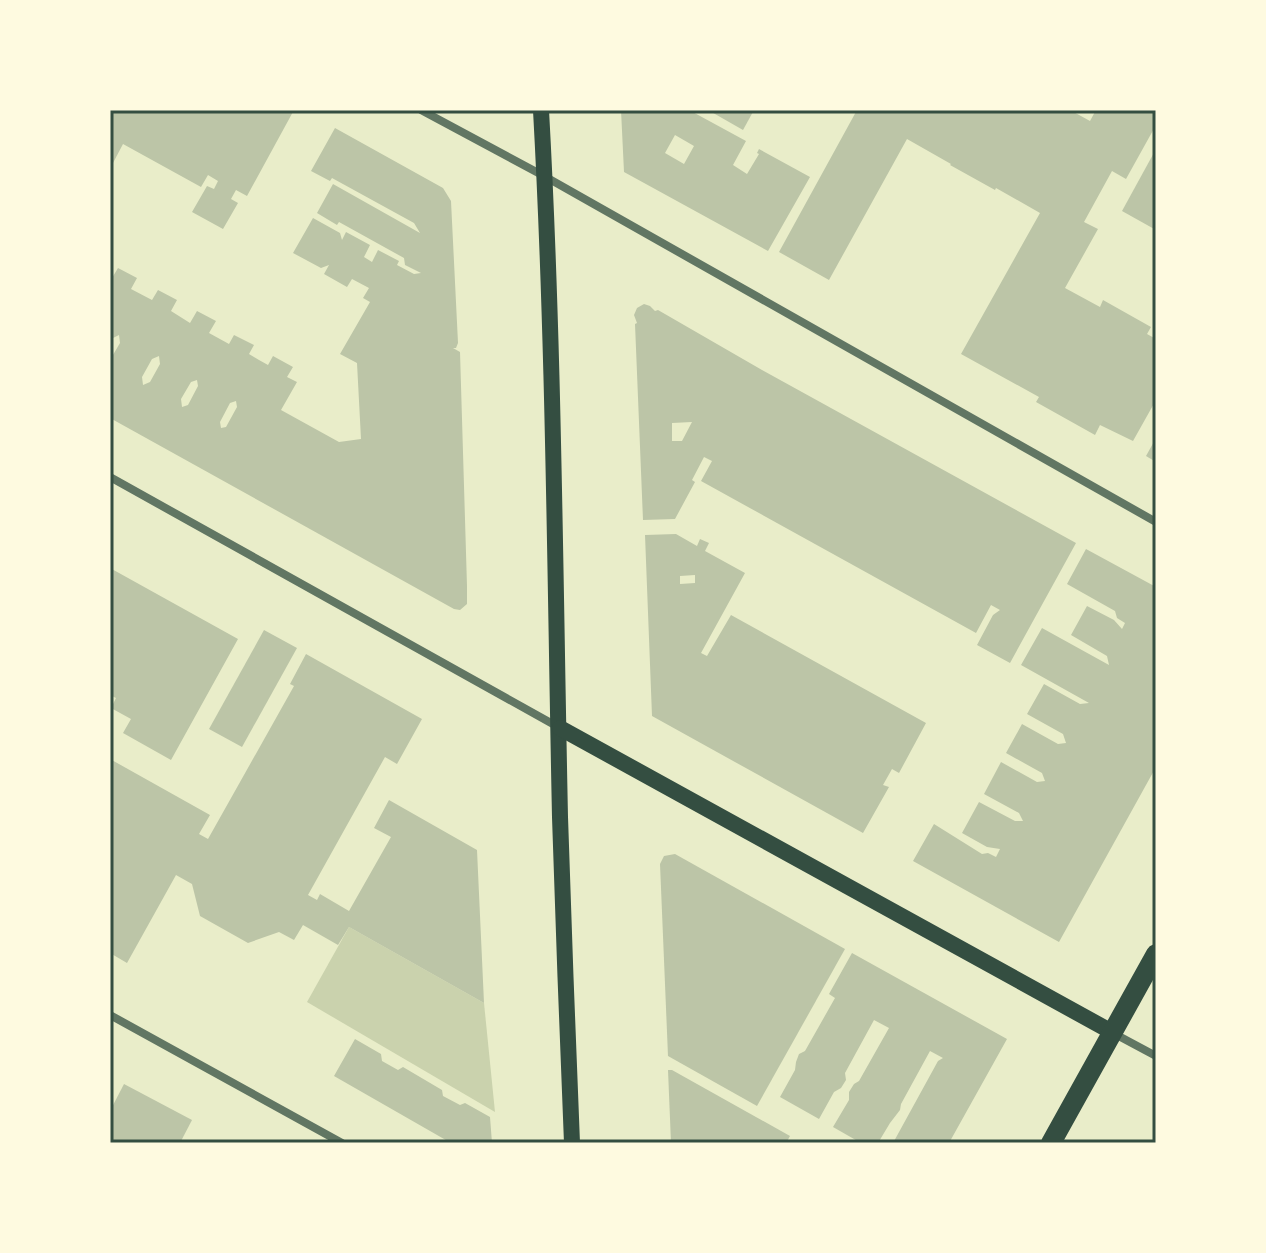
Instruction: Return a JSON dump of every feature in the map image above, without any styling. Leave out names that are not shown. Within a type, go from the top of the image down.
[{"type":"main road","points":[[541,110],[572,1143]]},
{"type":"main road","points":[[560,728],[1112,1032]]},
{"type":"main road","points":[[1051,1143],[1156,954]]},
{"type":"street","points":[[421,110],[544,176],[1156,522]]},
{"type":"street","points":[[110,477],[560,728]]},
{"type":"street","points":[[110,1015],[342,1143]]},
{"type":"street","points":[[1112,1032],[1156,1056]]},
{"type":"green space","points":[[349,927],[484,1003],[495,1112],[307,1002]]},
{"type":"building","points":[[110,110],[294,110],[247,196],[236,190],[231,199],[238,203],[223,229],[192,212],[207,186],[214,189],[218,181],[208,175],[201,187],[123,144],[113,163],[110,161]]},
{"type":"building","points":[[621,110],[689,110],[746,141],[733,165],[747,174],[759,149],[810,177],[768,251],[624,172]],"holes":[[[675,135],[694,146],[684,164],[665,153]]]},
{"type":"building","points":[[708,110],[754,110],[743,130]]},
{"type":"building","points":[[857,110],[1070,110],[1090,121],[1096,110],[1156,110],[1156,125],[1126,179],[1112,171],[1084,222],[1098,229],[1065,288],[1100,307],[1103,300],[1151,327],[1147,334],[1156,339],[1156,400],[1133,441],[1100,425],[1095,435],[1036,402],[1039,397],[961,354],[1040,213],[907,139],[829,280],[779,252]]},
{"type":"building","points":[[335,128],[443,188],[451,201],[458,343],[453,348],[460,352],[467,586],[467,604],[460,610],[110,418],[110,360],[120,343],[119,335],[110,343],[110,277],[118,268],[137,278],[131,289],[152,300],[158,290],[177,300],[171,311],[190,323],[197,311],[216,321],[209,333],[229,344],[234,335],[254,345],[249,354],[268,365],[273,356],[293,367],[287,377],[297,382],[281,410],[339,442],[361,439],[357,363],[340,354],[370,302],[363,298],[369,288],[352,279],[347,287],[324,274],[329,265],[321,268],[293,253],[313,218],[340,233],[342,240],[346,232],[370,245],[364,257],[372,262],[378,250],[399,261],[397,265],[414,274],[421,273],[405,265],[404,258],[317,213],[333,184],[420,233],[414,223],[332,178],[330,181],[311,171]],"holes":[[[159,356],[160,364],[150,382],[143,385],[142,377],[152,359]],[[197,380],[198,386],[188,405],[182,407],[181,399],[191,382]],[[236,401],[237,407],[226,427],[221,428],[220,422],[230,403]]]},
{"type":"building","points":[[1156,149],[1156,230],[1122,211]]},
{"type":"building","points":[[644,304],[658,310],[1076,543],[1010,663],[977,645],[993,615],[1000,610],[991,605],[976,633],[701,481],[712,461],[704,457],[692,480],[695,482],[675,519],[643,520],[637,323],[634,315],[637,308]],"holes":[[[692,422],[682,441],[672,441],[672,423]]]},
{"type":"building","points":[[1156,438],[1156,462],[1146,456]]},
{"type":"building","points":[[676,534],[697,546],[700,539],[709,543],[705,551],[745,573],[701,653],[707,656],[731,615],[926,723],[899,773],[892,769],[883,785],[889,787],[863,833],[652,716],[645,535]],"holes":[[[695,575],[695,583],[680,584],[680,576]]]},
{"type":"building","points":[[1086,549],[1156,587],[1156,767],[1059,942],[913,861],[934,824],[982,854],[996,857],[1000,849],[987,847],[962,833],[979,802],[1015,821],[1023,821],[1019,813],[984,794],[1001,762],[1037,782],[1045,781],[1042,773],[1006,753],[1022,724],[1058,744],[1066,743],[1063,734],[1027,714],[1044,684],[1080,704],[1089,703],[1021,665],[1042,628],[1109,665],[1107,656],[1071,635],[1087,606],[1114,620],[1122,629],[1125,623],[1117,618],[1115,611],[1067,584]]},
{"type":"building","points":[[110,568],[238,639],[171,760],[123,733],[131,719],[111,708],[116,698],[110,695]]},
{"type":"building","points":[[264,630],[297,648],[242,747],[209,729]]},
{"type":"building","points":[[306,654],[422,719],[397,764],[385,757],[308,895],[317,900],[320,894],[349,911],[391,837],[374,828],[389,800],[477,850],[484,1003],[349,927],[338,945],[303,925],[294,940],[279,932],[248,943],[200,916],[192,884],[176,875],[127,963],[110,953],[110,759],[210,815],[199,834],[208,839],[294,686],[290,684]]},
{"type":"building","points":[[675,854],[845,949],[757,1106],[668,1056],[660,864],[664,856]]},
{"type":"building","points":[[852,953],[1007,1039],[949,1143],[893,1143],[938,1061],[943,1058],[930,1051],[900,1110],[878,1143],[861,1143],[833,1127],[849,1100],[849,1092],[859,1081],[889,1028],[874,1020],[845,1073],[846,1080],[834,1092],[819,1119],[780,1097],[795,1070],[799,1054],[805,1051],[835,998],[829,994]]},
{"type":"building","points":[[355,1039],[381,1054],[382,1061],[398,1070],[403,1067],[442,1090],[443,1096],[460,1105],[465,1103],[490,1117],[492,1143],[451,1143],[334,1076]]},
{"type":"building","points":[[668,1070],[790,1136],[786,1143],[671,1143]]},
{"type":"building","points":[[124,1084],[192,1120],[180,1143],[110,1143],[110,1111]]}]
